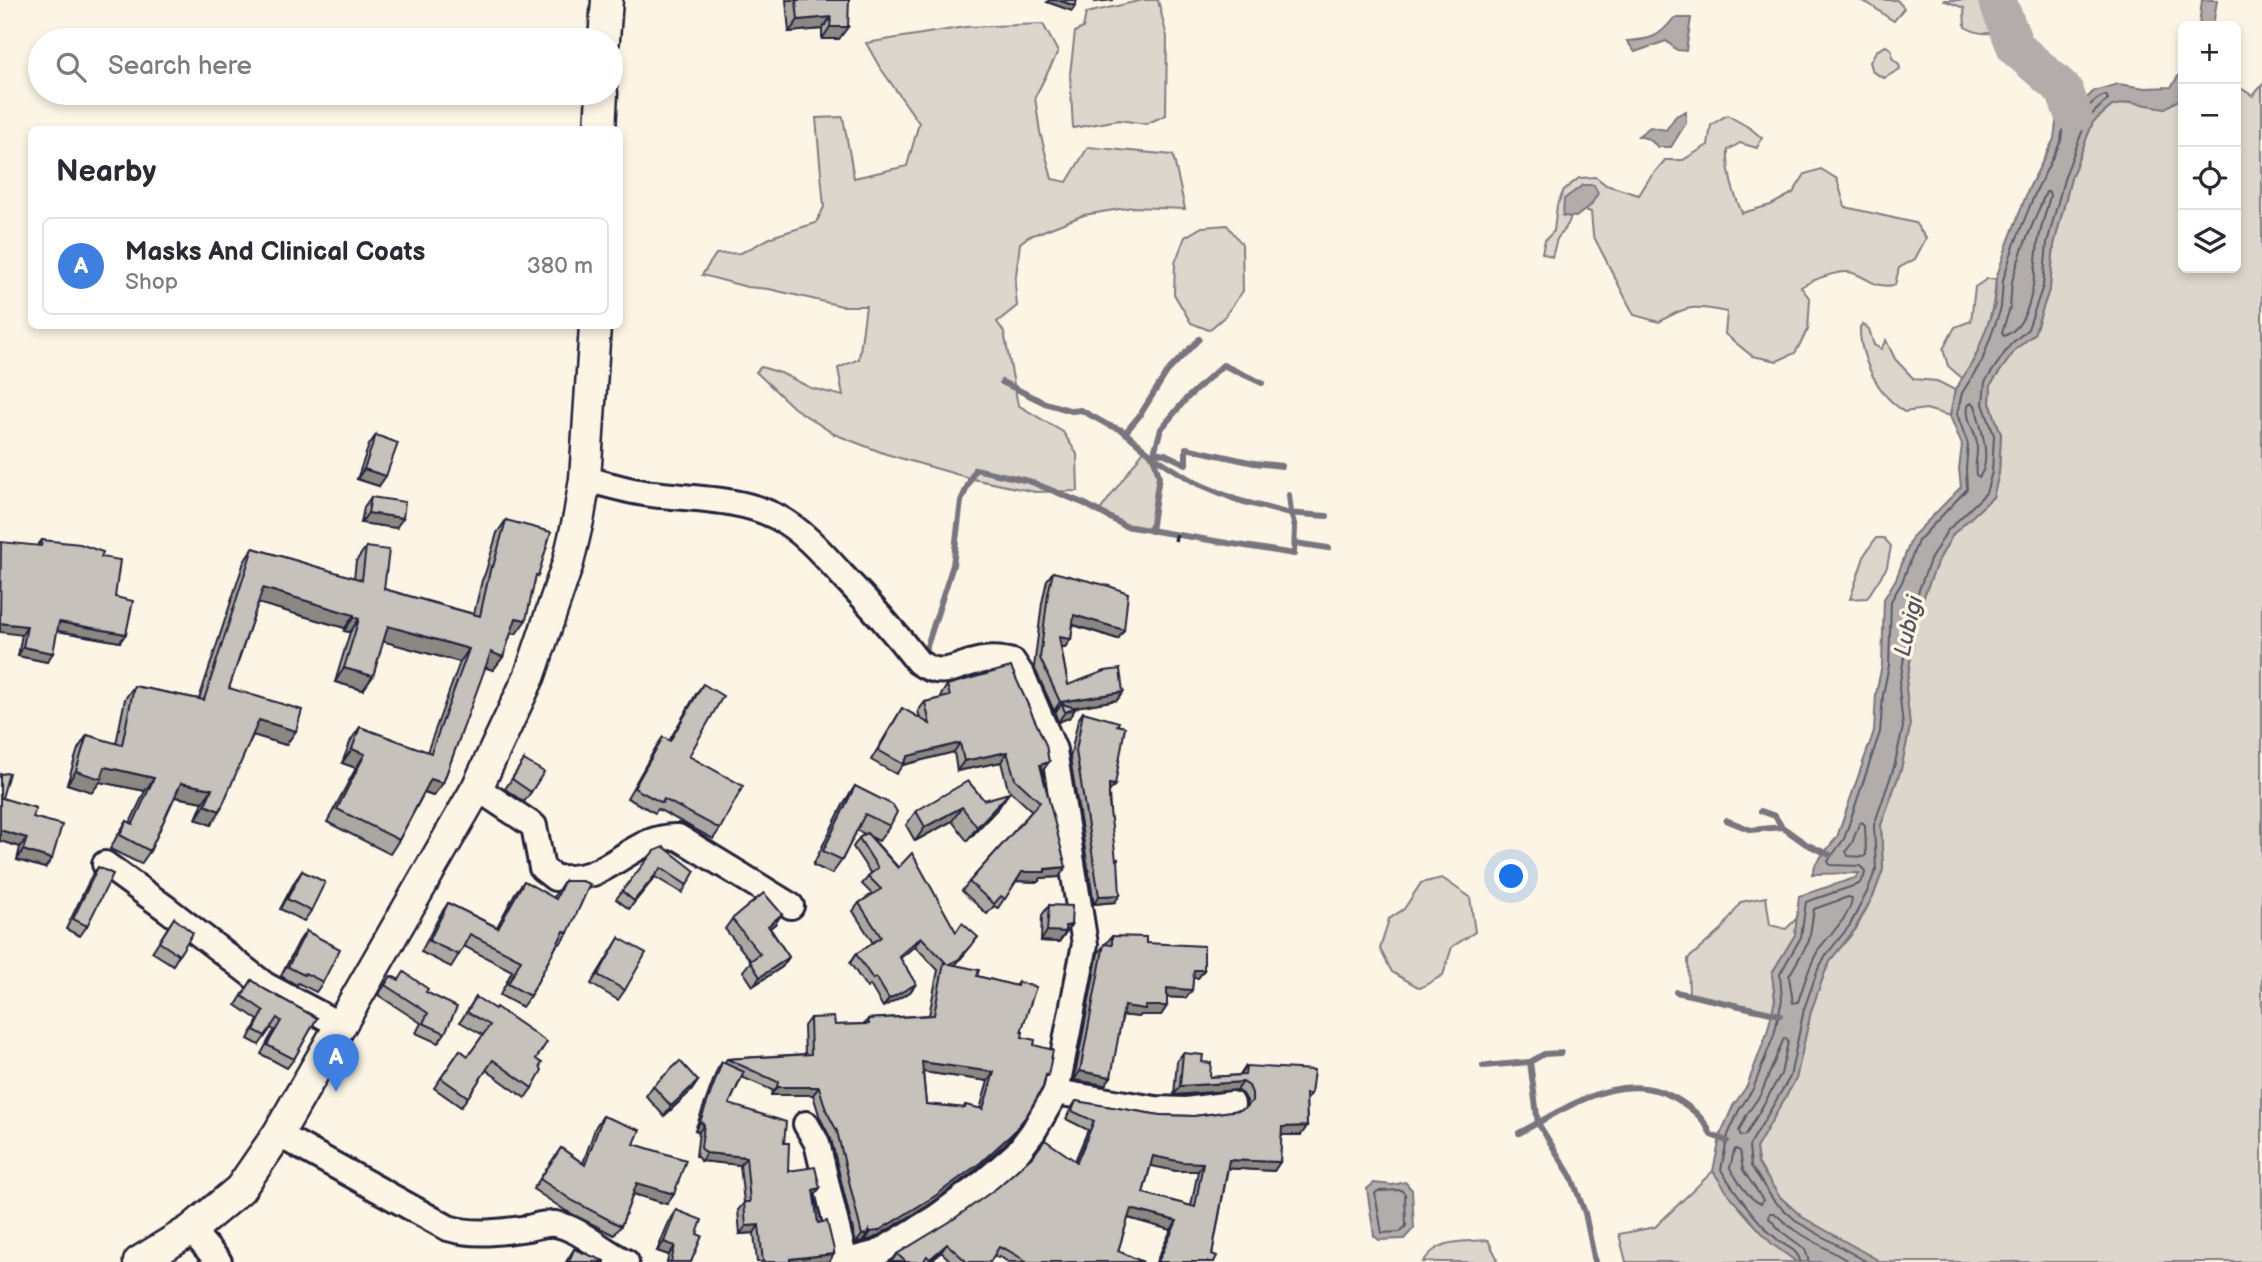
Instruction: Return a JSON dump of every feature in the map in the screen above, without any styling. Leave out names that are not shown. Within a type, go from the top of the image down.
[{"type":"street","points":[[605,28],[607,0]]},
{"type":"street","points":[[600,126],[601,105]]},
{"type":"street","points":[[139,1262],[191,1230],[240,1189],[278,1134],[342,1026],[477,788],[533,664],[568,563],[584,479],[595,329]]},
{"type":"street","points":[[584,479],[649,494],[725,502],[777,517],[801,533],[824,556],[869,603],[918,662],[928,669],[937,672],[952,670],[982,660],[1013,662],[1023,677],[1054,750],[1085,944],[1056,1092],[1033,1132],[1005,1166],[881,1258],[844,1262],[817,1143],[806,1124]]},
{"type":"street","points":[[477,788],[534,826],[542,868],[555,878],[584,876],[659,837],[678,837],[791,906]]},
{"type":"street","points":[[105,864],[265,985],[342,1026]]},
{"type":"street","points":[[1056,1092],[1155,1109],[1186,1110],[1232,1104]]},
{"type":"street","points":[[278,1134],[448,1228],[489,1233],[552,1223],[563,1226],[626,1262]]},
{"type":"street","points":[[191,1230],[219,1262]]},
{"type":"path","points":[[1175,541],[1178,530]]},
{"type":"shaded area","points":[[1143,0],[1158,0],[1167,37],[1166,115],[1146,124],[1119,120],[1073,128],[1070,74],[1075,32],[1083,28],[1086,13]]},
{"type":"shaded area","points":[[1857,0],[1897,0],[1904,8],[1894,21],[1867,3]]},
{"type":"shaded area","points":[[1943,0],[1997,0],[2008,29],[1986,33],[1971,30],[1965,27],[1964,8]]},
{"type":"shaded area","points":[[1043,24],[1058,52],[1035,97],[1040,132],[1052,179],[1067,182],[1088,147],[1173,155],[1185,209],[1132,207],[1084,215],[1028,237],[1020,243],[1015,284],[1017,306],[997,322],[1004,332],[1018,405],[1063,432],[1077,454],[1078,491],[1035,492],[973,479],[886,454],[834,434],[794,408],[756,372],[761,367],[781,373],[811,388],[843,396],[838,368],[859,359],[866,306],[842,306],[702,275],[716,254],[741,253],[774,236],[816,223],[824,207],[816,118],[843,117],[854,178],[907,166],[919,123],[866,43],[965,27]]},
{"type":"shaded area","points":[[1886,46],[1892,50],[1892,58],[1899,64],[1900,69],[1884,78],[1873,72],[1870,62],[1876,51]]},
{"type":"shaded area","points":[[2262,85],[2262,1262],[1881,1262],[1802,1217],[1779,1196],[1758,1163],[1756,1148],[1796,1079],[1811,1011],[1825,972],[1832,958],[1856,929],[1883,870],[1881,825],[1901,769],[1910,727],[1906,688],[1918,611],[1937,563],[1953,534],[1993,497],[1999,473],[2001,434],[1990,403],[1991,384],[2016,349],[2034,334],[2050,287],[2054,245],[2071,178],[2093,122],[2112,106],[2131,102],[2165,108],[2178,100],[2178,273],[2241,273],[2241,88],[2253,96]]},
{"type":"shaded area","points":[[1727,115],[1762,138],[1757,148],[1740,143],[1728,150],[1731,182],[1742,213],[1771,205],[1793,193],[1805,174],[1821,169],[1837,179],[1845,207],[1915,223],[1926,238],[1915,259],[1899,268],[1895,285],[1877,284],[1847,272],[1826,276],[1801,287],[1810,299],[1808,330],[1795,353],[1777,361],[1752,356],[1725,334],[1727,312],[1691,308],[1659,322],[1634,315],[1593,235],[1591,212],[1585,210],[1591,205],[1563,215],[1571,217],[1557,239],[1552,257],[1542,253],[1545,240],[1554,231],[1557,205],[1564,190],[1579,178],[1596,177],[1606,185],[1639,195],[1665,160],[1683,160],[1708,145],[1711,125]]},
{"type":"shaded area","points":[[1227,225],[1242,244],[1243,291],[1224,317],[1209,330],[1191,323],[1174,294],[1175,263],[1185,237],[1202,227]]},
{"type":"shaded area","points":[[1987,279],[1996,279],[1990,318],[1976,355],[1963,379],[1948,366],[1943,349],[1955,327],[1971,321],[1975,287]]},
{"type":"shaded area","points":[[1863,324],[1869,329],[1874,345],[1881,349],[1886,340],[1895,359],[1914,379],[1937,381],[1955,390],[1950,416],[1926,409],[1904,412],[1887,398],[1866,361],[1860,335],[1860,327]]},
{"type":"shaded area","points":[[1145,449],[1152,457],[1158,477],[1151,531],[1125,526],[1099,512]]},
{"type":"shaded area","points":[[1876,538],[1884,538],[1891,546],[1887,567],[1867,598],[1850,599],[1865,554]]},
{"type":"shaded area","points":[[1442,878],[1470,897],[1475,932],[1452,947],[1443,975],[1420,988],[1392,972],[1380,949],[1389,919],[1404,909],[1421,883]]},
{"type":"shaded area","points":[[1766,897],[1770,925],[1786,929],[1797,918],[1795,935],[1772,973],[1775,1000],[1772,1014],[1689,995],[1688,959],[1722,929],[1741,902]]},
{"type":"shaded area","points":[[1713,1171],[1751,1221],[1797,1262],[1626,1262],[1619,1234],[1655,1227]]},
{"type":"shaded area","points":[[1488,1240],[1497,1258],[1496,1262],[1423,1262],[1429,1254],[1443,1245]]},
{"type":"water","points":[[2202,0],[2217,0],[2214,21],[2200,21]]},
{"type":"water","points":[[1674,18],[1691,18],[1686,51],[1677,50],[1666,41],[1635,52],[1627,41],[1654,36]]},
{"type":"water","points":[[2044,73],[2062,74],[2079,106],[2094,91],[2118,84],[2146,88],[2171,87],[2178,76],[2178,100],[2165,108],[2131,102],[2112,106],[2093,122],[2071,178],[2054,245],[2050,287],[2034,334],[2016,349],[1991,384],[1990,403],[2001,434],[1999,473],[1993,497],[1953,534],[1937,563],[1918,611],[1906,688],[1910,727],[1901,769],[1881,825],[1883,869],[1874,894],[1855,929],[1832,958],[1825,972],[1811,1011],[1796,1079],[1756,1148],[1758,1163],[1779,1196],[1802,1217],[1881,1262],[1797,1262],[1772,1244],[1731,1198],[1713,1171],[1721,1133],[1733,1106],[1747,1086],[1767,1033],[1775,1000],[1772,973],[1795,935],[1799,896],[1855,878],[1859,873],[1812,874],[1816,863],[1837,837],[1874,731],[1876,694],[1882,665],[1884,599],[1896,579],[1912,537],[1961,487],[1959,469],[1962,445],[1950,416],[1955,390],[1975,358],[1995,305],[1996,279],[2007,245],[2029,188],[2054,139],[2057,115],[2043,89]]},
{"type":"water","points":[[1686,111],[1686,123],[1671,147],[1658,147],[1649,139],[1638,136],[1650,127],[1666,130],[1676,116]]},
{"type":"water","points":[[1583,185],[1594,185],[1598,193],[1591,205],[1576,217],[1563,216],[1564,199]]},
{"type":"water","points":[[1405,1182],[1412,1190],[1414,1228],[1404,1239],[1379,1240],[1374,1236],[1367,1189],[1374,1183],[1393,1185]]},
{"type":"building","points":[[796,0],[849,0],[848,27],[830,27],[831,17],[798,20]]},
{"type":"building","points":[[1059,0],[1077,0],[1075,6]]},
{"type":"building","points":[[376,435],[398,443],[386,476],[364,469]]},
{"type":"building","points":[[371,497],[405,502],[403,518],[368,513]]},
{"type":"building","points":[[506,520],[551,532],[538,576],[536,575],[526,620],[516,618],[503,657],[491,652],[443,783],[431,779],[399,840],[337,809],[365,754],[352,749],[360,727],[431,753],[469,649],[388,626],[373,676],[344,668],[359,619],[354,615],[263,588],[229,688],[302,710],[296,731],[259,720],[220,811],[205,805],[212,789],[181,783],[150,851],[120,835],[127,821],[133,824],[154,778],[105,767],[101,779],[76,771],[87,735],[122,745],[134,686],[204,700],[253,548],[362,580],[366,547],[389,550],[384,589],[480,616],[491,566],[493,567]]},
{"type":"building","points":[[42,540],[80,544],[103,552],[101,557],[120,560],[115,597],[133,601],[126,634],[59,622],[53,653],[23,647],[27,626],[0,623],[1,542],[41,546]]},
{"type":"building","points":[[1053,572],[1128,593],[1124,630],[1074,615],[1071,639],[1059,637],[1068,685],[1105,671],[1120,669],[1123,692],[1060,702],[1040,658]]},
{"type":"building","points":[[1011,667],[1046,745],[1049,762],[1040,765],[1066,867],[1045,869],[1045,872],[1022,872],[1005,899],[1001,896],[994,904],[969,882],[1040,802],[1015,779],[1007,752],[964,761],[960,743],[908,756],[903,764],[878,750],[902,708],[930,724],[925,702],[950,696],[947,685]]},
{"type":"building","points":[[703,684],[723,696],[689,756],[743,786],[720,829],[664,799],[662,803],[634,788],[663,737],[670,741]]},
{"type":"building","points":[[1062,704],[1076,708],[1065,712]]},
{"type":"building","points":[[1083,712],[1119,722],[1117,725],[1125,727],[1115,785],[1109,784],[1120,895],[1099,896],[1076,751]]},
{"type":"building","points":[[524,760],[544,772],[531,792],[512,779]]},
{"type":"building","points":[[9,773],[2,798],[36,808],[33,817],[62,825],[52,859],[23,850],[27,838],[0,830],[0,774]]},
{"type":"building","points":[[968,781],[984,800],[1009,793],[977,827],[962,807],[925,827],[916,811]]},
{"type":"building","points":[[855,786],[893,805],[897,812],[890,826],[865,814],[842,860],[823,851]]},
{"type":"building","points":[[867,833],[898,868],[912,853],[956,932],[962,923],[978,937],[959,959],[950,964],[979,970],[977,976],[1017,986],[1018,982],[1036,987],[1021,1032],[1022,1037],[1035,1040],[1034,1045],[1053,1050],[1043,1087],[1012,1134],[980,1163],[935,1196],[878,1231],[869,1230],[869,1233],[862,1235],[837,1131],[826,1110],[819,1087],[777,1087],[778,1082],[727,1059],[811,1054],[810,1018],[834,1017],[835,1025],[869,1024],[868,1019],[934,1015],[946,963],[921,937],[899,956],[916,984],[889,999],[876,977],[873,979],[856,954],[881,937],[859,903],[881,889],[868,876],[878,868],[859,838]],"holes":[[[922,1062],[994,1072],[983,1109],[965,1105],[965,1108],[926,1104]]]},
{"type":"building","points":[[664,847],[695,871],[687,885],[661,868],[634,901],[622,891],[654,851]]},
{"type":"building","points":[[98,867],[113,874],[87,926],[73,919]]},
{"type":"building","points":[[302,871],[325,882],[311,911],[287,899]]},
{"type":"building","points":[[524,881],[556,899],[564,881],[590,884],[568,933],[564,931],[530,996],[508,984],[521,960],[470,934],[459,955],[429,941],[448,903],[498,928]]},
{"type":"building","points":[[764,893],[782,914],[768,926],[789,957],[760,977],[750,961],[760,954],[732,919]]},
{"type":"building","points":[[1049,905],[1072,906],[1071,925],[1065,926],[1066,932],[1047,931]]},
{"type":"building","points":[[174,918],[193,933],[179,955],[159,942]]},
{"type":"building","points":[[306,931],[340,949],[323,982],[288,967]]},
{"type":"building","points":[[1112,936],[1146,937],[1146,943],[1204,946],[1204,970],[1194,970],[1192,990],[1167,988],[1167,1006],[1145,1006],[1145,1009],[1124,1006],[1111,1077],[1080,1071],[1104,944],[1112,945]]},
{"type":"building","points":[[619,938],[646,953],[625,990],[598,975]]},
{"type":"building","points":[[404,972],[428,989],[426,992],[457,1007],[445,1033],[423,1023],[428,1013],[385,985],[391,976],[399,980]]},
{"type":"building","points":[[252,980],[317,1018],[294,1059],[267,1045],[281,1021],[277,1018],[265,1036],[254,1030],[264,1011],[242,996]]},
{"type":"building","points":[[476,997],[495,1009],[496,1007],[547,1042],[536,1059],[542,1063],[542,1070],[532,1088],[493,1060],[468,1097],[441,1078],[460,1050],[468,1056],[490,1025],[467,1012]]},
{"type":"building","points":[[1183,1053],[1203,1055],[1202,1062],[1211,1063],[1210,1077],[1245,1075],[1246,1066],[1314,1070],[1311,1094],[1306,1094],[1307,1126],[1282,1127],[1280,1162],[1229,1160],[1212,1254],[1217,1256],[1214,1262],[1158,1262],[1177,1221],[1131,1209],[1118,1251],[1143,1262],[1028,1262],[999,1247],[990,1262],[967,1262],[947,1244],[930,1259],[927,1256],[923,1262],[906,1262],[897,1254],[951,1221],[998,1187],[1033,1156],[1045,1140],[1077,1162],[1094,1121],[1072,1111],[1076,1101],[1160,1115],[1194,1116],[1240,1110],[1252,1101],[1249,1086],[1243,1082],[1180,1086]],"holes":[[[1153,1156],[1203,1163],[1195,1207],[1143,1193]]]},
{"type":"building","points":[[680,1061],[698,1081],[671,1106],[653,1086]]},
{"type":"building","points":[[722,1062],[744,1072],[729,1104],[786,1122],[784,1143],[789,1143],[788,1171],[815,1167],[820,1188],[813,1190],[818,1223],[827,1221],[834,1254],[790,1259],[790,1262],[763,1262],[759,1225],[746,1226],[744,1202],[750,1202],[746,1157],[706,1153],[701,1148],[704,1124],[700,1122]]},
{"type":"building","points":[[603,1116],[640,1130],[634,1144],[686,1160],[674,1194],[637,1183],[621,1226],[573,1201],[540,1179],[561,1148],[585,1165]]},
{"type":"building","points":[[676,1210],[702,1220],[697,1234],[702,1236],[691,1262],[671,1262],[675,1246],[664,1242]]},
{"type":"building","points":[[574,1249],[604,1261],[604,1262],[569,1262]]},
{"type":"waterway","name":"Lubigi","points":[[1997,0],[2016,48],[2064,90],[2073,114]]},
{"type":"waterway","points":[[1125,433],[1140,415],[1167,372],[1199,339]]},
{"type":"waterway","points":[[1151,531],[1159,476],[1153,456],[1161,429],[1186,399],[1223,365],[1262,383]]},
{"type":"waterway","points":[[1002,382],[1045,403],[1072,411],[1081,410],[1122,430],[1153,456],[1194,482],[1237,500],[1286,513],[1327,516]]},
{"type":"waterway","points":[[1154,452],[1186,464],[1186,448],[1254,463],[1282,466]]},
{"type":"waterway","points":[[926,649],[953,565],[961,501],[975,469],[1029,481],[1085,504],[1125,526],[1294,554],[1295,527],[1289,495]]},
{"type":"waterway","points":[[1295,543],[1328,548]]},
{"type":"waterway","points":[[1761,811],[1775,816],[1782,827]]},
{"type":"waterway","points":[[1726,820],[1751,830],[1782,827],[1806,844],[1830,855]]},
{"type":"waterway","points":[[1676,992],[1780,1015]]},
{"type":"waterway","points":[[1561,1053],[1544,1054],[1530,1062],[1538,1123],[1572,1178],[1585,1213],[1595,1262]]},
{"type":"waterway","points":[[1483,1066],[1530,1062]]},
{"type":"waterway","points":[[1519,1133],[1599,1093],[1641,1087],[1662,1092],[1683,1103],[1700,1117],[1711,1135],[1727,1141]]},
{"type":"place","name":"Masks And Clinical Coats","points":[[336,1092]]}]
